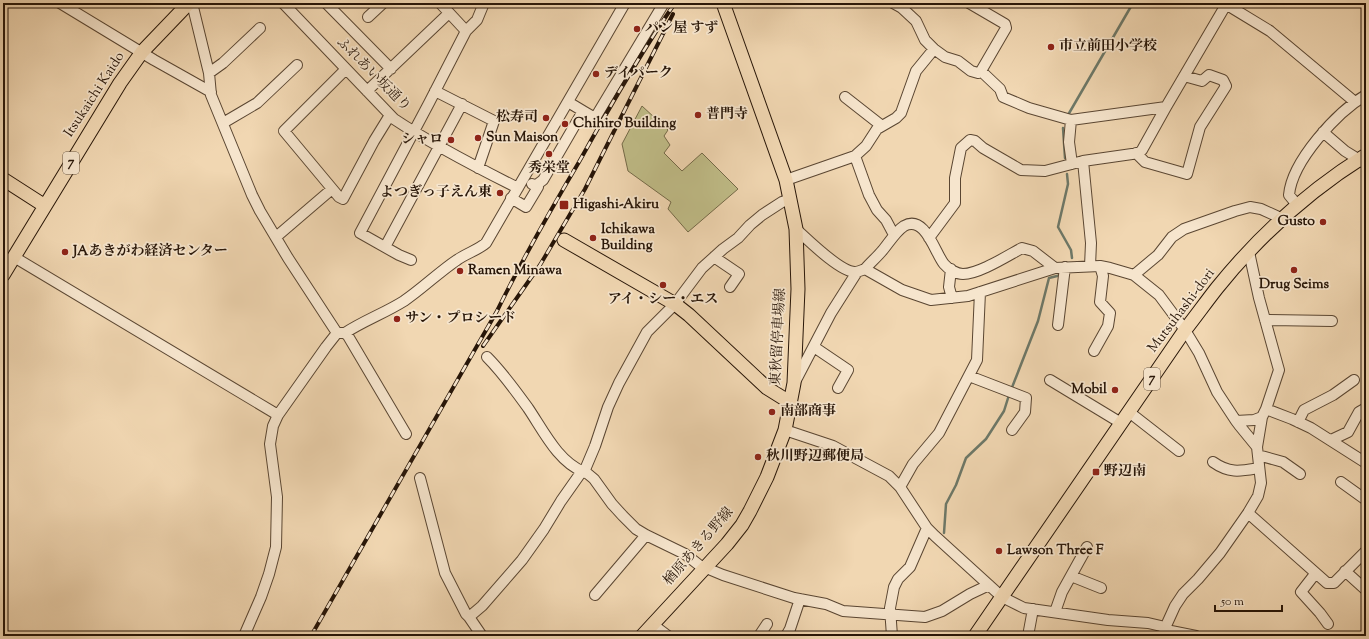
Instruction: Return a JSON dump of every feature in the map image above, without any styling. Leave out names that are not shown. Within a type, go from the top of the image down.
[{"type":"main road","name":"Itsukaichi Kaido","points":[[3,275],[120,83],[142,52],[191,3]]},
{"type":"main road","name":"東秋留停車場線","points":[[564,240],[675,304],[689,315],[767,388],[791,403],[794,383],[798,289],[796,229],[791,199],[786,180],[723,3]]},
{"type":"main road","name":"Mutsuhashi-dori","points":[[975,636],[1186,330],[1218,288],[1249,252],[1283,219],[1329,181],[1363,160]]},
{"type":"main road","points":[[3,179],[45,206]]},
{"type":"main road","name":"楢原あきる野線","points":[[642,636],[742,525],[767,477],[785,430],[791,403]]},
{"type":"street","points":[[60,3],[154,60],[211,92]]},
{"type":"street","points":[[191,3],[209,73],[211,92],[252,195],[276,237],[341,333],[348,336],[406,434]]},
{"type":"street","name":"ふれあい坂通り","points":[[283,3],[390,115],[414,132],[478,168],[518,188]]},
{"type":"street","points":[[326,3],[391,69]]},
{"type":"street","points":[[368,17],[383,3]]},
{"type":"street","points":[[440,3],[466,32]]},
{"type":"street","points":[[412,260],[398,255],[360,232],[466,32],[477,20],[484,3]]},
{"type":"street","points":[[244,636],[261,597],[276,547],[277,497],[270,444],[273,426],[278,415],[326,347],[341,333],[400,303],[427,285],[456,260],[480,248],[486,243],[625,3]]},
{"type":"street","points":[[568,102],[595,118],[664,3]]},
{"type":"street","points":[[893,3],[902,8],[916,21],[924,40],[934,49],[945,57],[958,61],[971,71],[978,73],[981,71],[1006,28],[1005,24],[969,3]]},
{"type":"street","points":[[929,238],[955,203],[955,178],[961,148],[970,140],[975,141],[988,151],[1021,170],[1046,171],[1083,161],[1136,153],[1142,150],[1226,4],[1270,31],[1355,102]]},
{"type":"street","points":[[367,91],[449,13]]},
{"type":"street","points":[[209,73],[223,63],[260,28]]},
{"type":"street","points":[[786,180],[855,156],[866,146],[876,129],[896,118],[901,113],[916,71],[934,49]]},
{"type":"street","points":[[223,123],[257,103],[297,65]]},
{"type":"street","points":[[346,70],[284,131],[339,197],[343,199],[374,141],[390,115]]},
{"type":"street","points":[[981,71],[1000,89],[1003,96],[1029,108],[1071,120],[1166,107]]},
{"type":"street","points":[[1136,153],[1144,162],[1187,174],[1200,127],[1226,86],[1224,80],[1209,75],[1202,81],[1184,76]]},
{"type":"street","points":[[436,91],[494,122],[478,168]]},
{"type":"street","points":[[1298,206],[1289,194],[1290,185],[1294,175],[1316,140],[1323,132],[1355,102],[1366,95]]},
{"type":"street","points":[[845,97],[882,126]]},
{"type":"street","points":[[385,247],[462,104]]},
{"type":"street","points":[[536,186],[543,180],[583,111]]},
{"type":"street","points":[[1071,120],[1069,142],[1072,164]]},
{"type":"street","points":[[1323,132],[1345,152],[1363,160]]},
{"type":"street","points":[[855,156],[869,196],[877,210],[886,220],[894,235]]},
{"type":"street","points":[[1083,161],[1091,243],[1095,266],[1103,276],[1100,302],[1110,314],[1108,326],[1094,351]]},
{"type":"street","points":[[523,179],[536,186]]},
{"type":"street","points":[[511,198],[526,207],[538,188],[536,186]]},
{"type":"street","points":[[276,237],[332,189]]},
{"type":"street","points":[[469,617],[482,606],[522,560],[580,474],[584,472],[595,446],[608,406],[647,332],[675,304],[702,268],[738,238],[762,215],[782,202],[791,199]]},
{"type":"street","points":[[1134,275],[1158,255],[1172,237],[1184,229],[1250,207],[1261,209],[1283,219]]},
{"type":"street","points":[[794,383],[831,313],[861,270],[882,252],[894,235],[902,227],[913,224],[926,230],[944,265],[961,274],[975,272],[1022,248],[1033,251],[1062,271]]},
{"type":"street","points":[[796,229],[818,250],[852,271],[861,270],[902,290],[931,300],[968,296],[1062,271],[1095,266],[1134,275],[1159,295],[1186,330],[1217,392],[1258,451],[1284,462],[1300,474]]},
{"type":"street","points":[[1165,628],[1175,606],[1183,594],[1208,568],[1248,513],[1260,489],[1261,483],[1258,451],[1264,413],[1279,370],[1265,320],[1249,252]]},
{"type":"street","points":[[14,257],[278,415]]},
{"type":"street","points":[[714,257],[739,274],[730,287]]},
{"type":"street","points":[[951,269],[949,287],[952,298]]},
{"type":"street","points":[[1058,325],[1062,271]]},
{"type":"street","points":[[900,488],[915,461],[939,433],[977,360],[980,292]]},
{"type":"street","points":[[1265,320],[1332,321]]},
{"type":"street","points":[[814,347],[848,370],[838,388]]},
{"type":"street","points":[[487,357],[507,379],[553,447],[565,460],[594,479],[612,504],[636,529],[685,554],[699,565],[723,575],[800,599],[826,604],[843,610],[925,618],[942,611],[988,585]]},
{"type":"street","points":[[969,376],[1026,398],[1024,412],[1012,430]]},
{"type":"street","points":[[1050,380],[1122,423]]},
{"type":"street","points":[[1298,422],[1304,410],[1326,399],[1354,380]]},
{"type":"street","points":[[1331,440],[1348,432],[1359,412],[1366,408]]},
{"type":"street","points":[[1129,412],[1179,451]]},
{"type":"street","points":[[1236,420],[1254,420],[1264,413],[1298,422],[1331,440],[1366,463]]},
{"type":"street","points":[[785,430],[833,446],[889,476],[900,488],[927,528],[1002,597],[1024,608],[1108,620],[1148,623],[1171,631],[1196,636]]},
{"type":"street","points":[[1213,462],[1221,468],[1237,472],[1259,468]]},
{"type":"street","points":[[420,478],[445,573],[477,634]]},
{"type":"street","points":[[1341,482],[1366,500]]},
{"type":"street","points":[[1248,513],[1327,583],[1334,583],[1366,551]]},
{"type":"street","points":[[892,636],[890,608],[894,587],[898,579],[910,567],[927,528]]},
{"type":"street","points":[[595,595],[646,535]]},
{"type":"street","points":[[1055,612],[1062,592],[1087,547]]},
{"type":"street","points":[[1345,571],[1366,590]]},
{"type":"street","points":[[1316,574],[1301,592],[1328,624]]},
{"type":"street","points":[[1071,576],[1101,588]]},
{"type":"street","points":[[786,636],[790,629],[800,599]]},
{"type":"street","points":[[1028,636],[1033,609]]},
{"type":"street","points":[[652,624],[668,636]]},
{"type":"street","points":[[759,636],[767,624]]},
{"type":"shaded area","points":[[642,106],[668,130],[664,136],[670,145],[664,153],[682,171],[702,153],[738,189],[688,232],[668,209],[671,202],[628,171],[622,144]]},
{"type":"waterway","points":[[1068,115],[1133,3]]},
{"type":"waterway","points":[[1063,128],[1065,158]]},
{"type":"waterway","points":[[1067,174],[1068,184],[1058,227],[1071,250],[1072,258]]},
{"type":"waterway","points":[[1011,390],[1038,321],[1049,278],[1061,275]]},
{"type":"waterway","points":[[944,533],[946,504],[956,485],[966,458],[986,439],[1004,411],[1009,395]]},
{"type":"railway","points":[[311,636],[497,311],[536,236],[637,61],[675,3]]},
{"type":"railway","points":[[483,346],[540,265],[585,189],[673,14]]},
{"type":"place","name":"パン屋 すず","points":[[637,29]]},
{"type":"place","name":"市立前田小学校","points":[[1051,47]]},
{"type":"place","name":"デイパーク","points":[[596,74]]},
{"type":"place","name":"普門寺","points":[[698,115]]},
{"type":"place","name":"松寿司","points":[[546,118]]},
{"type":"place","name":"Chihiro Building","points":[[565,124]]},
{"type":"place","name":"Sun Maison","points":[[478,138]]},
{"type":"place","name":"シャロ","points":[[451,140]]},
{"type":"place","name":"秀栄堂","points":[[549,154]]},
{"type":"place","name":"よつぎっ⼦えん東","points":[[500,193]]},
{"type":"place","name":"Higashi-Akiru","points":[[564,205]]},
{"type":"place","name":"Gusto","points":[[1323,222]]},
{"type":"place","name":"Ichikawa Building","points":[[593,238]]},
{"type":"place","name":"JAあきがわ経済センター","points":[[65,252]]},
{"type":"place","name":"Drug Seims","points":[[1294,270]]},
{"type":"place","name":"Ramen Minawa","points":[[460,271]]},
{"type":"place","name":"アイ・シー・エス","points":[[663,285]]},
{"type":"place","name":"サン・プロシード","points":[[397,319]]},
{"type":"place","name":"Mobil","points":[[1115,390]]},
{"type":"place","name":"南部商事","points":[[772,412]]},
{"type":"place","name":"秋川野辺郵便局","points":[[758,457]]},
{"type":"place","name":"野辺南","points":[[1096,472]]},
{"type":"place","name":"Lawson Three F","points":[[999,551]]}]
